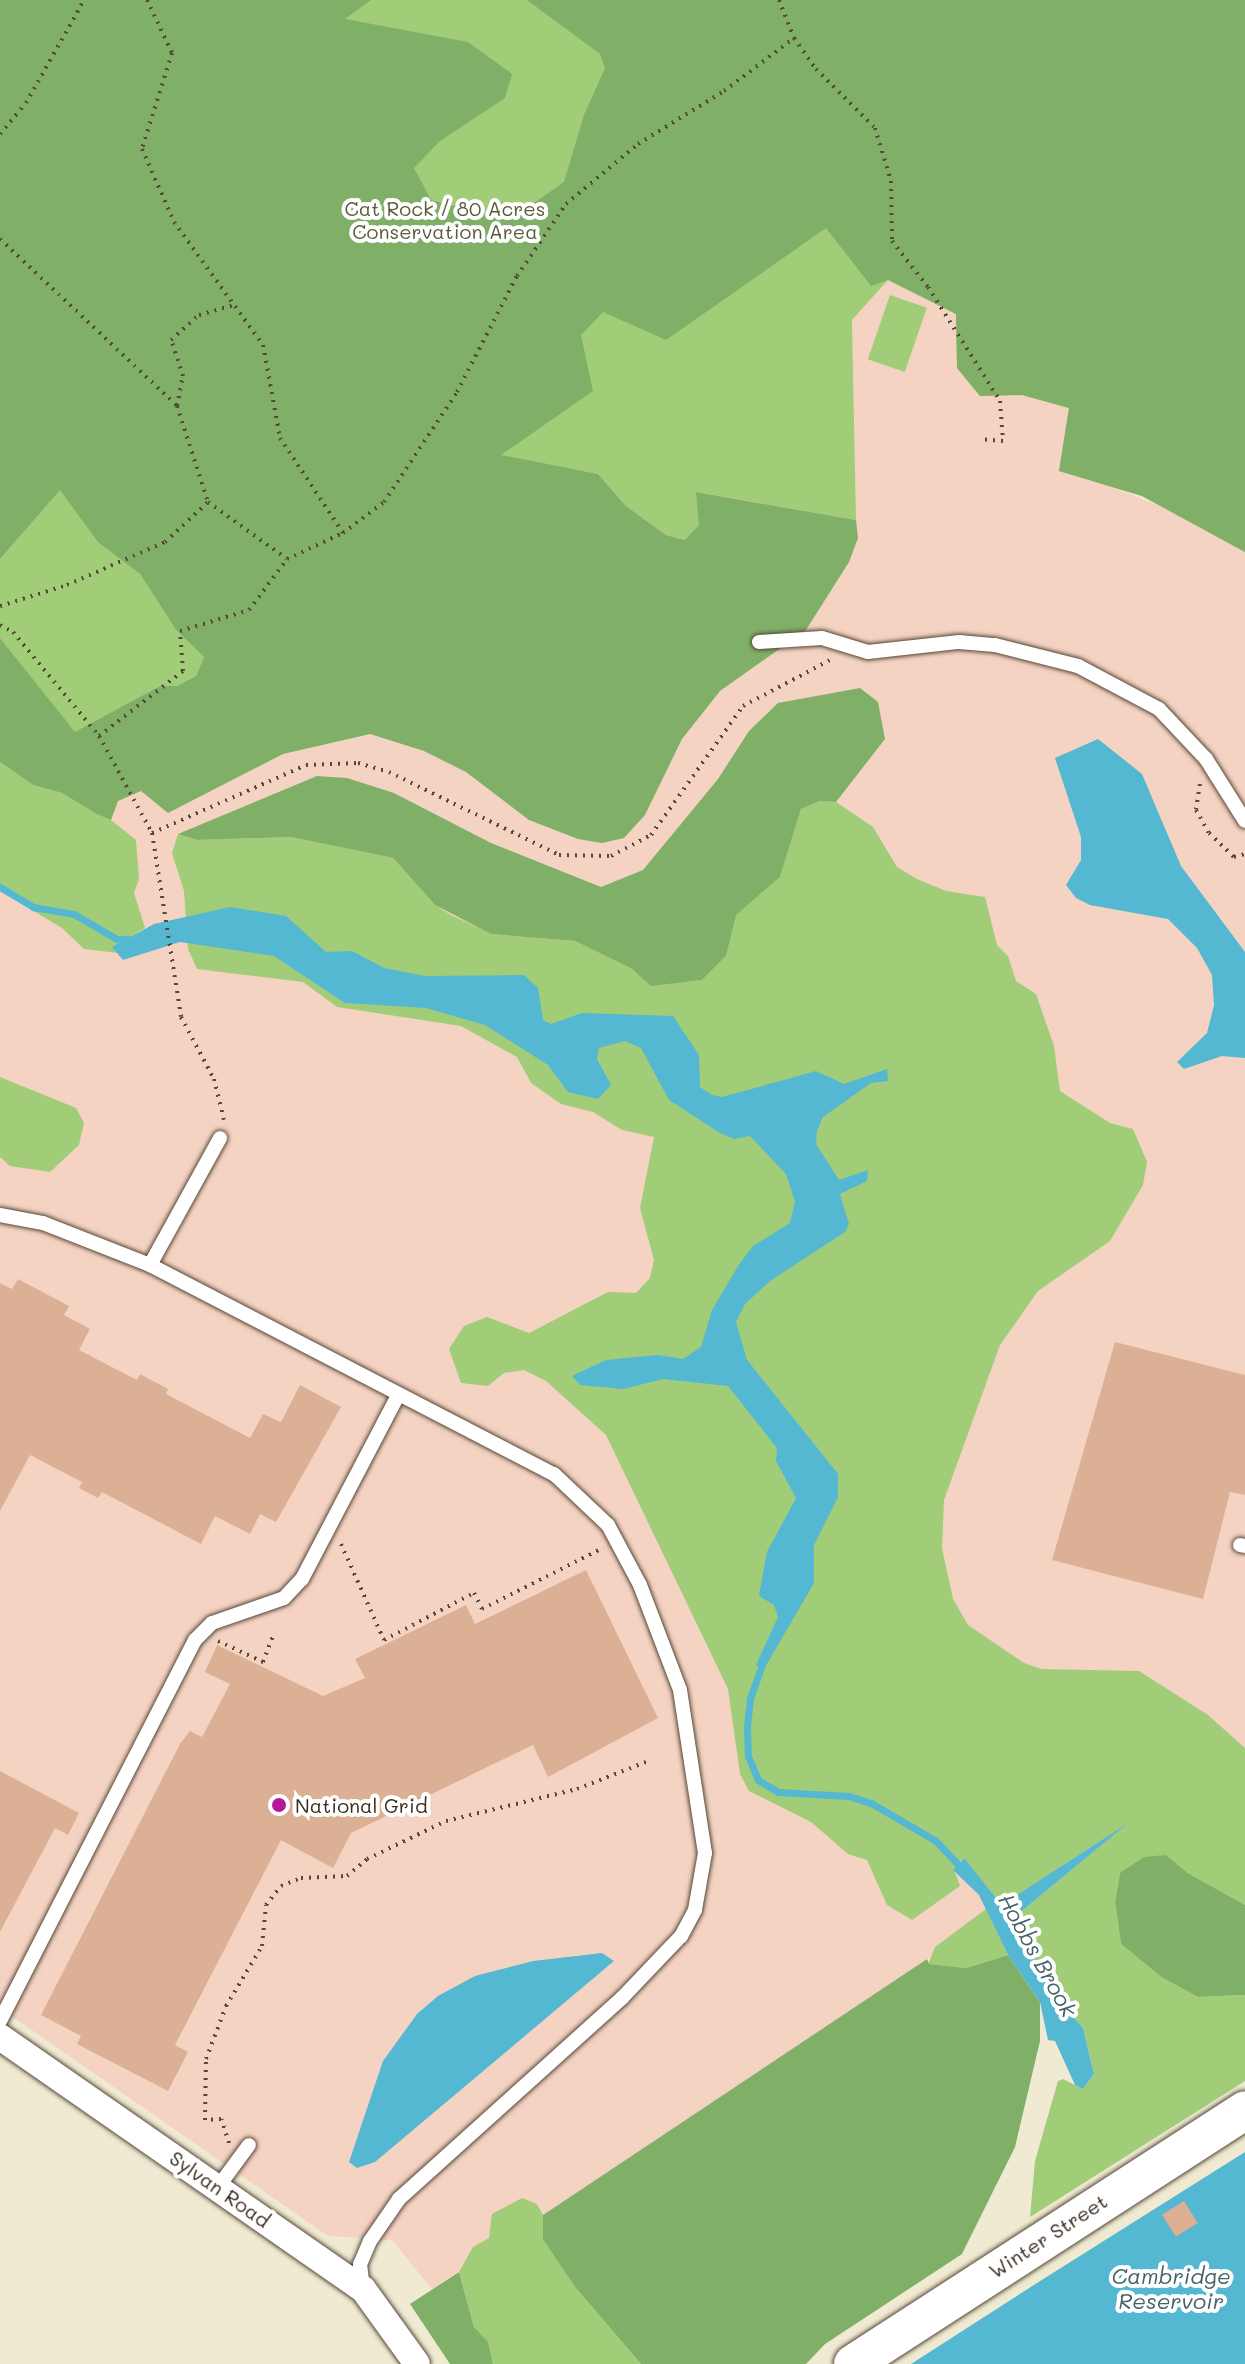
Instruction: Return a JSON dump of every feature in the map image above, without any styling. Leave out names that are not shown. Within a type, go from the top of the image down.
[{"type":"street","name":"Sylvan Road","points":[[0,2037],[363,2289],[417,2364]]},
{"type":"street","name":"Winter Street","points":[[853,2364],[1245,2110]]},
{"type":"lane","points":[[759,642],[799,637],[868,652],[959,642],[995,645],[1078,666],[1159,709],[1206,759],[1245,821]]},
{"type":"lane","points":[[150,1265],[220,1138]]},
{"type":"lane","points":[[0,1215],[43,1223],[150,1265],[554,1474],[584,1496],[617,1541],[661,1634],[680,1690],[705,1853],[695,1910],[648,1973],[382,2219],[360,2264],[363,2289]]},
{"type":"lane","points":[[0,2021],[195,1640],[230,1613],[258,1609],[284,1598],[302,1579],[398,1395]]},
{"type":"lane","points":[[218,2187],[249,2145]]},
{"type":"path","points":[[0,134],[26,103],[84,0]]},
{"type":"path","points":[[147,0],[172,53],[142,149],[174,222],[263,345],[280,438],[343,533]]},
{"type":"path","points":[[779,0],[794,38],[816,69],[875,128],[891,181],[892,241],[928,287],[1000,401],[1003,441],[982,439]]},
{"type":"path","points":[[99,736],[183,671],[180,631],[249,610],[287,559],[343,533],[392,491],[457,392],[517,276],[566,204],[638,144],[724,91],[794,38]]},
{"type":"path","points":[[0,239],[177,406],[208,502],[287,559]]},
{"type":"path","points":[[177,406],[183,376],[171,340],[199,315],[235,305]]},
{"type":"path","points":[[0,606],[67,585],[165,542],[208,502]]},
{"type":"path","points":[[0,625],[13,632],[99,736],[152,833],[181,1017],[221,1101],[220,1138]]},
{"type":"path","points":[[152,833],[306,765],[358,763],[389,772],[559,855],[611,856],[651,835],[743,706],[833,658],[843,645]]},
{"type":"path","points":[[1201,782],[1196,810],[1209,833],[1234,857],[1245,854]]},
{"type":"path","points":[[331,1524],[384,1640],[474,1593],[482,1609],[617,1541]]},
{"type":"path","points":[[211,1650],[219,1640],[263,1662],[274,1633]]},
{"type":"path","points":[[226,2152],[229,2136],[221,2119],[205,2120],[201,2104],[206,2059],[226,2006],[262,1946],[266,1905],[281,1886],[301,1878],[347,1876],[367,1859],[446,1821],[577,1789],[651,1760]]},
{"type":"shaded area","points":[[888,280],[956,314],[957,368],[980,396],[1022,395],[1069,408],[1102,483],[1178,513],[1245,552],[1245,1747],[432,2289],[392,2240],[328,2236],[0,2008],[0,363],[856,520],[852,320]]},
{"type":"green space","name":"Cat Rock / 80 Acres Conservation Area","points":[[0,0],[1245,0],[1245,552],[1142,496],[1059,471],[1069,408],[1022,395],[980,396],[957,368],[956,314],[888,280],[852,320],[856,520],[697,492],[700,525],[685,540],[666,535],[626,506],[598,474],[0,363]]},
{"type":"green space","points":[[0,0],[371,0],[345,19],[468,42],[512,74],[505,98],[440,141],[414,168],[431,200],[510,220],[564,182],[584,115],[605,68],[600,54],[527,0],[1245,0],[1245,552],[1142,496],[1059,471],[1069,408],[1022,395],[980,396],[957,368],[956,314],[888,280],[871,286],[826,228],[666,340],[603,312],[581,335],[593,391],[501,455],[598,474],[626,506],[666,535],[685,540],[699,525],[696,492],[856,520],[858,538],[849,562],[806,630],[720,691],[682,739],[645,815],[624,838],[602,843],[578,839],[529,820],[466,772],[424,751],[370,734],[283,754],[168,813],[141,791],[118,801],[111,820],[97,814],[62,793],[33,785],[0,762],[0,638],[75,732],[160,686],[177,686],[196,676],[204,657],[176,630],[140,574],[98,542],[60,490],[0,559]]},
{"type":"green space","points":[[890,295],[927,308],[905,372],[868,359]]},
{"type":"green space","points":[[60,489],[98,541],[140,574],[176,630],[204,657],[196,676],[177,686],[160,686],[75,733],[0,638],[0,559]]},
{"type":"green space","points":[[860,688],[878,702],[885,739],[836,802],[820,801],[801,809],[780,877],[736,915],[726,956],[702,980],[651,986],[632,969],[575,941],[491,934],[435,905],[393,858],[291,837],[197,840],[178,834],[317,776],[347,778],[394,793],[491,843],[601,887],[643,870],[718,779],[749,731],[778,703]]},
{"type":"green space","points":[[0,762],[33,785],[62,793],[111,820],[136,840],[139,879],[134,893],[145,928],[113,947],[118,953],[84,949],[62,928],[0,891]]},
{"type":"green space","points":[[820,801],[836,802],[873,827],[897,867],[917,879],[946,891],[985,897],[997,945],[1008,956],[1016,981],[1036,994],[1054,1046],[1060,1091],[1110,1123],[1133,1129],[1147,1162],[1143,1185],[1110,1241],[1038,1291],[1000,1345],[944,1500],[942,1548],[953,1599],[968,1625],[1024,1663],[1041,1669],[1139,1671],[1208,1715],[1245,1748],[1245,1905],[1188,1873],[1166,1855],[1120,1873],[1115,1902],[1121,1944],[1161,1977],[1198,1997],[1245,1995],[1245,2081],[1030,2217],[1035,2161],[1058,2081],[1063,2079],[1083,2089],[1094,2074],[1083,2028],[1049,1990],[1017,1927],[1017,1915],[1125,1825],[1009,1900],[996,1898],[963,1858],[954,1870],[960,1886],[912,1920],[887,1905],[867,1860],[848,1854],[811,1822],[749,1791],[740,1774],[728,1689],[606,1435],[546,1381],[524,1370],[504,1373],[488,1386],[461,1383],[449,1349],[464,1326],[487,1317],[529,1333],[608,1292],[636,1293],[650,1278],[654,1260],[640,1208],[654,1137],[622,1130],[593,1112],[561,1104],[531,1083],[517,1057],[461,1026],[337,1007],[303,982],[197,969],[188,949],[184,891],[172,853],[178,834],[197,840],[291,837],[393,858],[435,905],[451,915],[492,934],[575,941],[632,969],[652,985],[702,980],[726,956],[735,915],[780,877],[801,809]]},
{"type":"green space","points":[[0,1077],[76,1108],[84,1123],[79,1145],[50,1172],[10,1166],[0,1157]]},
{"type":"green space","points":[[1166,1855],[1188,1873],[1245,1905],[1245,1995],[1198,1997],[1161,1977],[1121,1944],[1115,1902],[1120,1873],[1144,1857]]},
{"type":"green space","points":[[986,1909],[1008,1955],[966,1968],[928,1964],[935,1947]]},
{"type":"green space","points":[[1008,1955],[1040,2002],[1040,2041],[1015,2147],[962,2254],[825,2344],[806,2364],[641,2364],[575,2287],[543,2239],[543,2215],[927,1959],[929,1964],[966,1968]]},
{"type":"green space","points":[[522,2198],[537,2204],[543,2215],[544,2239],[575,2287],[641,2364],[493,2364],[488,2343],[474,2327],[459,2272],[473,2247],[489,2238],[492,2214]]},
{"type":"green space","points":[[459,2272],[474,2327],[488,2342],[493,2364],[450,2364],[410,2304]]},
{"type":"water","points":[[1098,739],[1142,774],[1181,866],[1245,952],[1245,1058],[1222,1056],[1184,1069],[1177,1062],[1207,1033],[1214,1005],[1212,975],[1197,948],[1168,919],[1090,905],[1076,898],[1066,885],[1081,860],[1081,837],[1055,758]]},
{"type":"water","points":[[230,907],[286,916],[326,952],[352,951],[384,968],[425,976],[524,975],[538,988],[543,1020],[551,1024],[582,1013],[673,1016],[699,1055],[700,1087],[712,1095],[722,1097],[816,1071],[844,1084],[887,1069],[888,1081],[871,1083],[823,1117],[817,1131],[816,1144],[839,1180],[868,1170],[867,1181],[840,1194],[849,1224],[845,1232],[770,1281],[745,1304],[736,1322],[747,1360],[838,1474],[838,1497],[814,1545],[814,1583],[764,1669],[756,1665],[778,1617],[774,1605],[759,1596],[763,1573],[767,1552],[796,1498],[776,1461],[777,1448],[728,1386],[663,1379],[623,1389],[580,1385],[572,1376],[606,1360],[658,1355],[683,1359],[701,1347],[712,1310],[740,1263],[753,1246],[790,1223],[795,1202],[786,1174],[750,1136],[734,1139],[720,1133],[669,1100],[641,1048],[625,1041],[599,1048],[597,1059],[611,1085],[598,1099],[568,1092],[548,1065],[485,1025],[426,1008],[345,1003],[274,956],[180,942],[123,960],[112,947],[154,924]]},
{"type":"water","points":[[1128,1823],[1017,1915],[1017,1927],[1049,1990],[1083,2028],[1094,2074],[1083,2089],[1075,2085],[1055,2041],[1048,2040],[1040,2002],[1008,1955],[979,1895],[953,1870],[964,1858],[996,1898],[1009,1900]]},
{"type":"water","points":[[602,1953],[614,1961],[375,2162],[357,2168],[349,2162],[383,2061],[417,2014],[438,1996],[475,1976],[533,1961]]},
{"type":"water","name":"Cambridge Reservoir","points":[[1245,2152],[1245,2364],[911,2364],[1037,2283]]},
{"type":"building","points":[[18,1279],[69,1306],[64,1315],[90,1329],[79,1350],[137,1380],[140,1374],[168,1389],[166,1394],[250,1438],[263,1414],[281,1422],[300,1385],[341,1407],[276,1522],[260,1514],[250,1534],[215,1516],[201,1544],[102,1492],[98,1498],[79,1488],[82,1482],[30,1455],[0,1511],[0,1283],[12,1289]]},
{"type":"building","points":[[1115,1342],[1245,1375],[1245,1495],[1230,1492],[1203,1599],[1052,1560]]},
{"type":"building","name":"National Grid","points":[[586,1570],[658,1718],[548,1777],[533,1745],[351,1833],[333,1868],[281,1840],[175,2045],[188,2052],[168,2091],[77,2044],[81,2036],[41,2015],[180,1744],[190,1731],[202,1737],[230,1684],[205,1672],[217,1645],[323,1696],[365,1678],[355,1659],[466,1605],[475,1624]]},
{"type":"building","points":[[0,1771],[79,1813],[68,1835],[55,1828],[0,1932]]},
{"type":"building","points":[[1184,2201],[1198,2223],[1176,2237],[1162,2215]]},
{"type":"waterway","name":"Hobbs Brook","points":[[0,887],[33,907],[74,914],[117,939],[128,939]]},
{"type":"waterway","name":"Hobbs Brook","points":[[764,1659],[750,1698],[747,1729],[748,1756],[758,1780],[778,1792],[849,1796],[871,1803],[936,1841],[964,1871]]},
{"type":"place","name":"National Grid","points":[[279,1805]]}]
